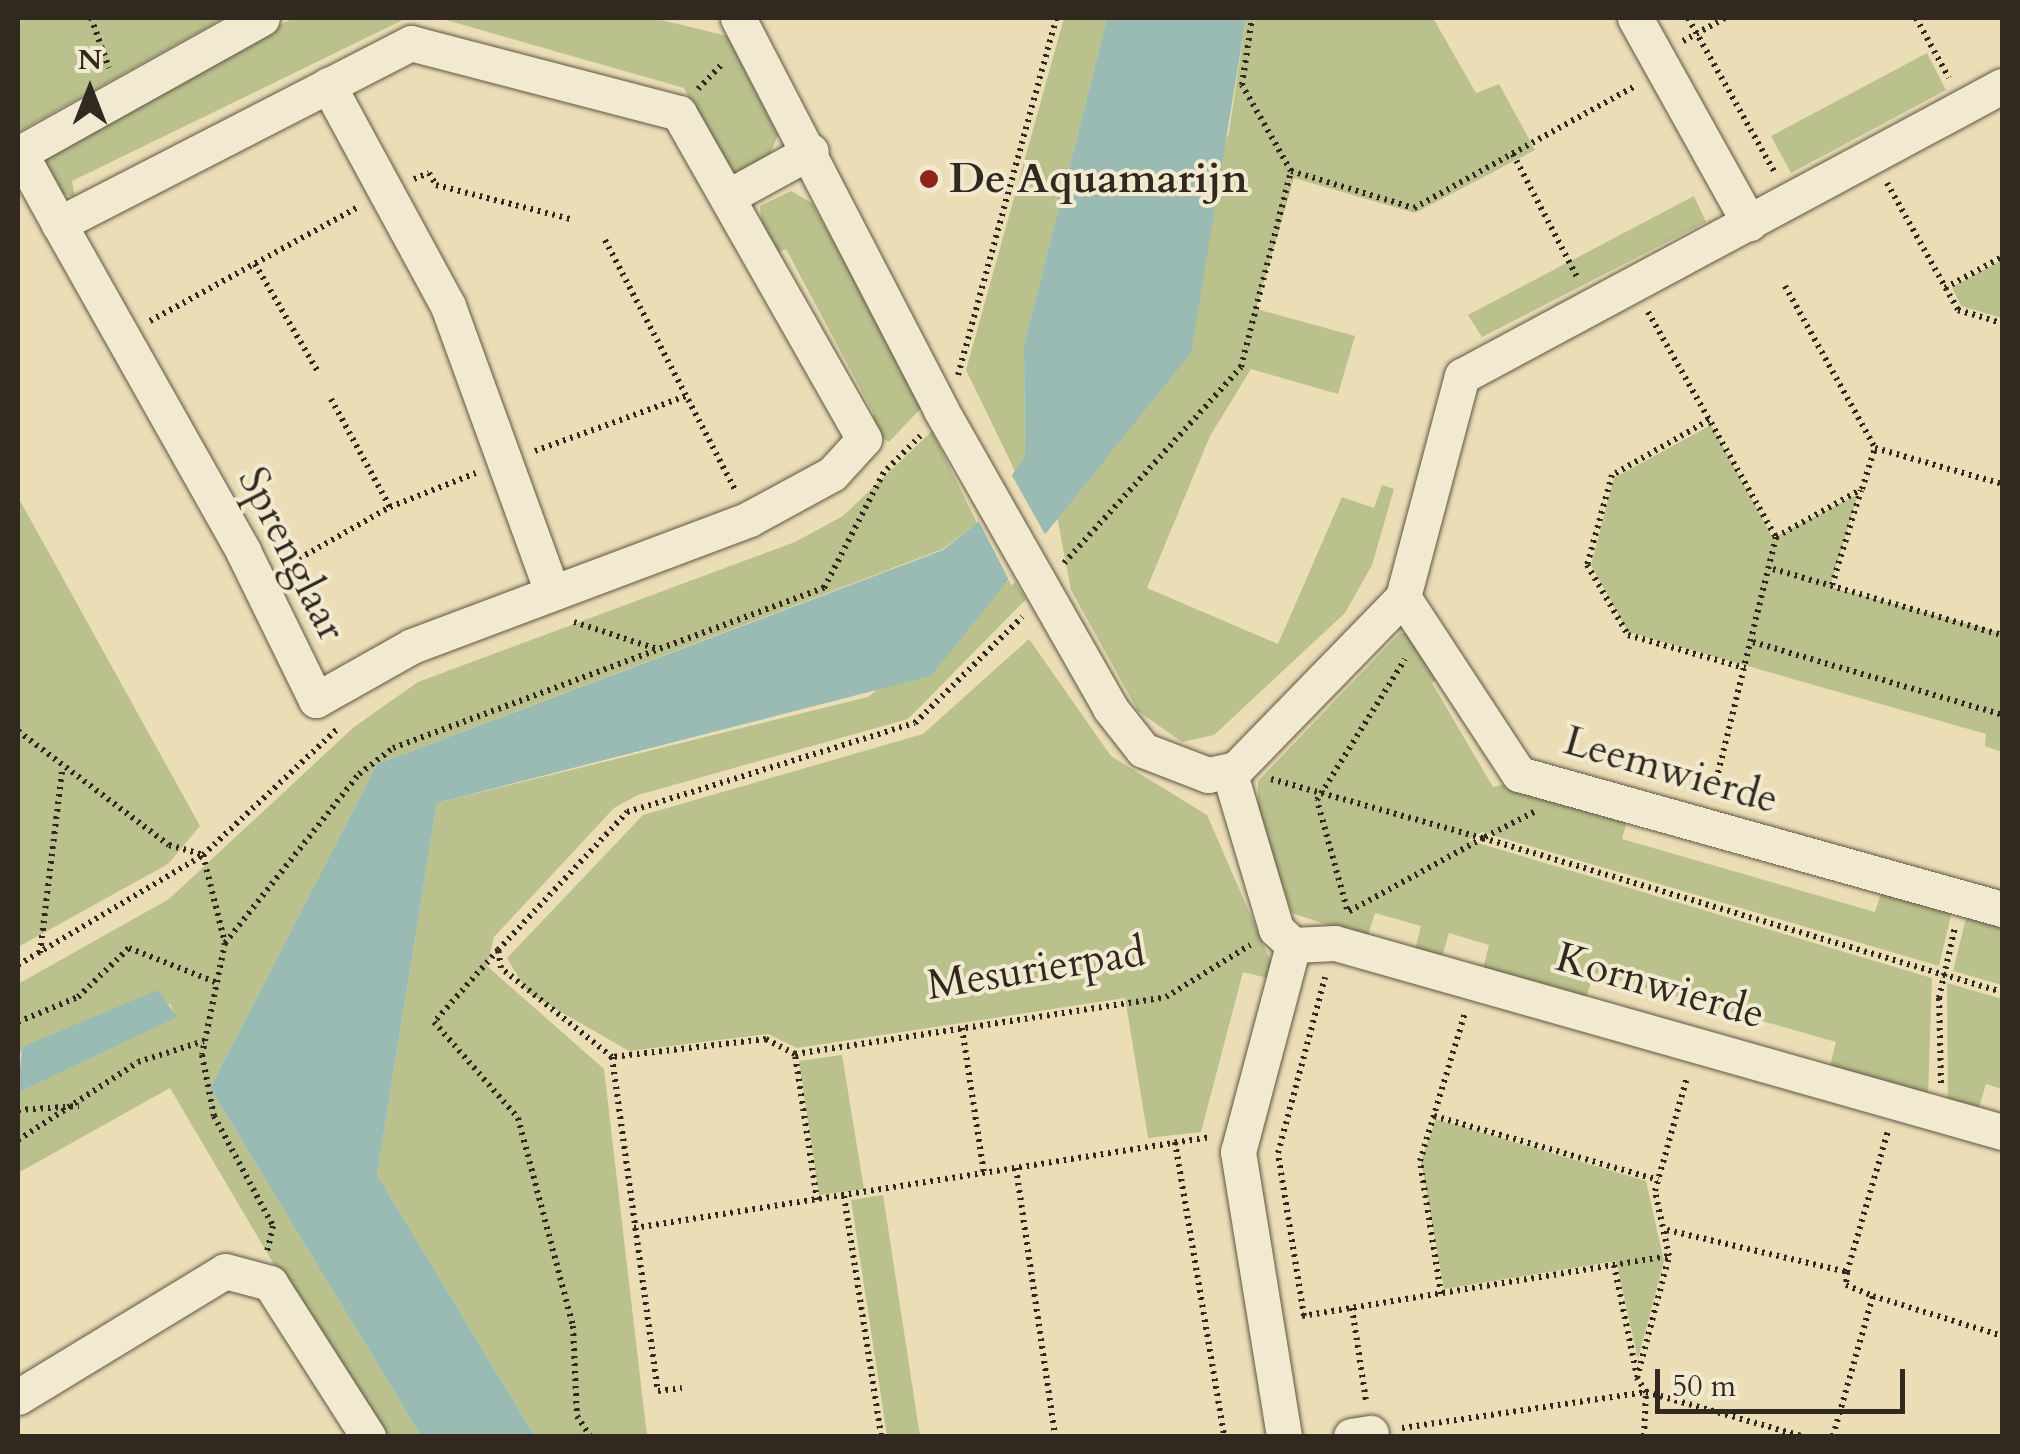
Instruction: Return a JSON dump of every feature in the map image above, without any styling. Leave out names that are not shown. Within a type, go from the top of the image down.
[{"type":"street","name":"Sprenglaar","points":[[262,18],[19,153],[258,581],[316,700],[412,646],[558,605],[749,519],[832,474],[864,439],[731,195],[678,113]]},
{"type":"street","points":[[1635,18],[1750,223]]},
{"type":"street","points":[[745,31],[811,152],[940,410],[1043,588],[1143,750],[1184,770],[1229,771],[1403,597],[1462,376],[2002,86]]},
{"type":"street","points":[[59,224],[411,43],[678,113]]},
{"type":"street","points":[[328,85],[448,306],[558,605]]},
{"type":"street","points":[[731,195],[811,152]]},
{"type":"street","name":"Leemwierde","points":[[1403,597],[1519,774],[2002,909]]},
{"type":"street","points":[[1229,771],[1285,937],[1242,1133],[1284,1436]]},
{"type":"street","name":"Kornwierde","points":[[1285,937],[1312,937],[1475,981],[2002,1132]]},
{"type":"street","points":[[18,1396],[225,1271],[261,1279],[295,1313],[368,1436]]},
{"type":"path","points":[[91,18],[124,94]]},
{"type":"path","points":[[1252,18],[1242,85],[1291,171],[1414,208],[1513,154],[1660,63],[1696,34],[1724,18]]},
{"type":"path","points":[[1688,18],[1790,200]]},
{"type":"path","points":[[1916,18],[1965,106]]},
{"type":"path","points":[[678,113],[745,31]]},
{"type":"path","points":[[1513,154],[1592,304]]},
{"type":"path","points":[[1872,156],[1958,310],[2002,323]]},
{"type":"path","points":[[590,1436],[577,1416],[574,1326],[518,1118],[434,1022],[627,812],[914,724],[1043,588],[1241,367],[1291,171]]},
{"type":"path","points":[[122,336],[386,191],[429,173],[436,185],[574,220]]},
{"type":"path","points":[[605,240],[689,395],[749,519]]},
{"type":"path","points":[[1945,288],[2002,257]]},
{"type":"path","points":[[255,264],[317,370]]},
{"type":"path","points":[[1632,284],[1776,537],[1773,568],[1704,826]]},
{"type":"path","points":[[1785,286],[1876,448],[2002,484]]},
{"type":"path","points":[[258,581],[390,507],[689,395]]},
{"type":"path","points":[[331,399],[390,507]]},
{"type":"path","points":[[1710,420],[1612,474],[1587,564],[1628,635],[1745,668]]},
{"type":"path","points":[[1832,585],[1876,448]]},
{"type":"path","points":[[224,943],[359,774],[393,748],[824,588],[886,470]]},
{"type":"path","points":[[1776,537],[1862,489]]},
{"type":"path","points":[[1773,568],[2002,635]]},
{"type":"path","points":[[558,605],[659,650]]},
{"type":"path","points":[[1347,909],[1317,800],[1424,629]]},
{"type":"path","points":[[1753,642],[2002,715]]},
{"type":"path","points":[[18,731],[62,769],[170,845],[203,855],[224,943],[205,1041],[214,1116],[274,1226],[261,1279]]},
{"type":"path","points":[[40,953],[62,769]]},
{"type":"path","points":[[1546,782],[1536,810],[1483,838],[2002,992]]},
{"type":"path","points":[[1942,1114],[1945,975],[1962,898]]},
{"type":"path","name":"Mesurierpad","points":[[795,1054],[1166,997],[1285,937]]},
{"type":"path","points":[[18,1022],[78,997],[129,948],[218,983]]},
{"type":"path","points":[[498,950],[501,968],[612,1056],[658,1391],[682,1388]]},
{"type":"path","points":[[1440,1294],[1420,1161],[1475,981]]},
{"type":"path","points":[[962,1028],[984,1174]]},
{"type":"path","points":[[612,1056],[766,1039],[795,1054],[817,1200]]},
{"type":"path","points":[[18,1140],[79,1106],[138,1062],[205,1041]]},
{"type":"path","points":[[1637,1378],[1669,1256],[1658,1180],[1697,1042]]},
{"type":"path","points":[[1896,1101],[1846,1285],[2002,1336]]},
{"type":"path","points":[[18,1110],[79,1106]]},
{"type":"path","points":[[1434,1116],[1658,1180]]},
{"type":"path","points":[[634,1228],[1242,1133]]},
{"type":"path","points":[[1175,1142],[1224,1436]]},
{"type":"path","points":[[1016,1168],[1055,1436]]},
{"type":"path","points":[[844,1196],[881,1436]]},
{"type":"path","points":[[1667,1230],[1848,1272]]},
{"type":"path","points":[[1266,1323],[1669,1256]]},
{"type":"path","points":[[1614,1265],[1637,1378],[1646,1392],[1644,1436]]},
{"type":"path","points":[[1833,1436],[1873,1296]]},
{"type":"path","points":[[1352,1308],[1361,1435],[1646,1392],[1802,1436]]},
{"type":"green space","points":[[18,18],[224,18],[18,132]]},
{"type":"green space","points":[[293,18],[407,18],[72,181],[75,197],[52,191],[40,172],[46,150]]},
{"type":"green space","points":[[439,18],[653,18],[727,36],[778,135],[767,162],[739,175],[724,170],[684,88]]},
{"type":"green space","points":[[1064,18],[1107,18],[1024,345],[1025,457],[1016,473],[966,370]]},
{"type":"green space","points":[[1246,18],[1433,18],[1476,93],[1499,84],[1535,150],[1415,213],[1294,178],[1256,309],[1355,336],[1338,394],[1251,369],[1210,436],[1147,588],[1278,644],[1342,497],[1374,508],[1382,485],[1394,489],[1372,565],[1345,613],[1214,735],[1182,742],[1138,711],[1071,590],[1056,511],[1117,437],[1229,132]]},
{"type":"green space","points":[[1927,53],[1946,90],[1791,173],[1771,136]]},
{"type":"green space","points":[[791,191],[812,203],[924,405],[889,442],[867,429],[874,414],[786,249],[773,255],[762,229],[760,206]]},
{"type":"green space","points":[[1694,196],[1706,222],[1482,337],[1468,315]]},
{"type":"green space","points":[[2002,260],[2002,318],[1961,306],[1952,287]]},
{"type":"green space","points":[[1711,425],[1773,538],[1858,494],[1830,587],[2002,633],[2002,752],[1985,746],[1986,734],[1628,632],[1591,565],[1614,478]]},
{"type":"green space","points":[[932,431],[977,523],[943,549],[377,764],[210,1088],[421,1436],[375,1436],[170,1088],[18,1173],[18,1093],[176,1017],[170,1004],[18,1053],[18,984],[169,899],[354,727],[418,682],[795,542],[843,516]]},
{"type":"green space","points":[[18,497],[200,826],[168,864],[18,947]]},
{"type":"green space","points":[[1012,578],[1026,599],[908,719],[638,795],[614,808],[494,937],[487,966],[604,1069],[647,1436],[535,1436],[377,1175],[437,803],[868,697]]},
{"type":"green space","points":[[1400,633],[1414,633],[1443,675],[1432,683],[1493,787],[1514,782],[1629,814],[1622,839],[1875,912],[1883,886],[1953,907],[1939,966],[1482,832],[1468,840],[1932,978],[1928,1097],[1829,1070],[1836,1042],[1594,973],[1585,1001],[1483,969],[1489,945],[1449,933],[1442,957],[1415,950],[1421,926],[1375,913],[1367,938],[1292,913],[1258,817],[1258,781]]},
{"type":"green space","points":[[1029,639],[1111,756],[1207,815],[1271,962],[1272,979],[1243,972],[1201,1132],[1148,1138],[1125,998],[797,1048],[768,1034],[629,1051],[528,993],[507,958],[643,815],[923,734]]},
{"type":"green space","points":[[1968,910],[2002,920],[2002,985],[1953,971]]},
{"type":"green space","points":[[1947,983],[2002,999],[2002,1089],[1986,1084],[1978,1110],[1948,1101]]},
{"type":"green space","points":[[842,1055],[864,1189],[819,1195],[799,1061]]},
{"type":"green space","points":[[1436,1119],[1646,1181],[1664,1261],[1638,1359],[1616,1261],[1444,1289],[1421,1161]]},
{"type":"green space","points":[[883,1195],[920,1436],[887,1436],[851,1200]]},
{"type":"water","points":[[1107,18],[1246,18],[1191,353],[931,676],[437,803],[377,1175],[535,1436],[421,1436],[210,1088],[377,764],[943,550],[977,523],[1025,457],[1024,345]]},
{"type":"water","points":[[158,990],[177,1017],[18,1093],[22,1047]]},
{"type":"pier","points":[[1010,472],[1046,536],[1012,586],[976,516]]},
{"type":"place","name":"De Aquamarijn","points":[[929,179]]}]
